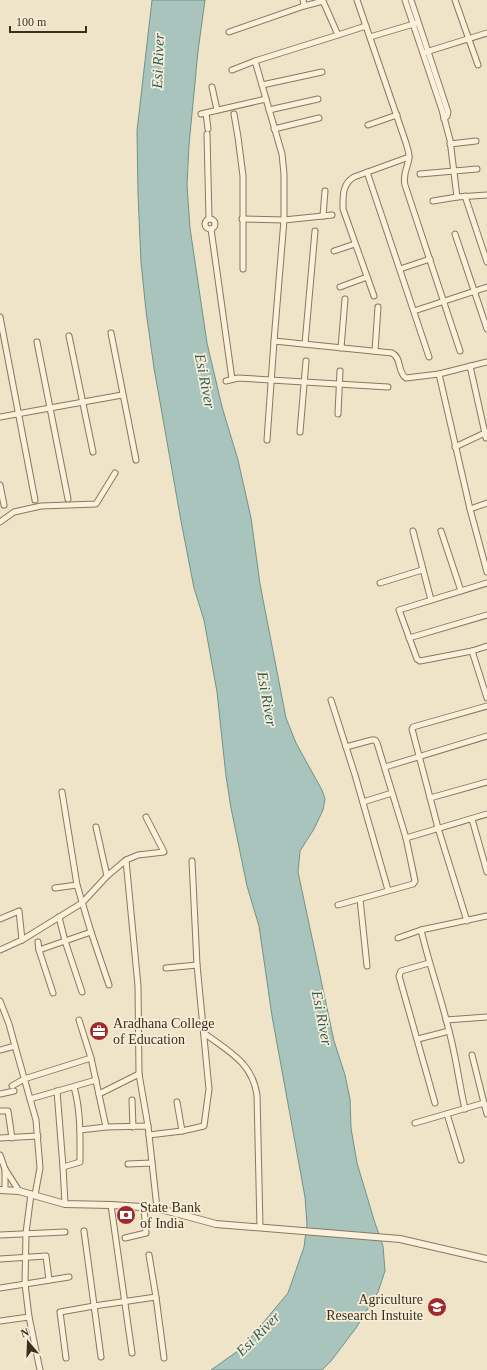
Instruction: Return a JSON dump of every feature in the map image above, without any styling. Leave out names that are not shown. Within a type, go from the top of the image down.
[{"type":"street","points":[[303,0],[304,6]]},
{"type":"street","points":[[357,0],[397,115],[409,157],[403,180],[460,351]]},
{"type":"street","points":[[405,0],[416,23]]},
{"type":"street","points":[[410,0],[426,52],[450,144],[457,197]]},
{"type":"street","points":[[455,0],[478,65]]},
{"type":"street","points":[[229,32],[304,6],[323,1],[338,34]]},
{"type":"street","points":[[370,37],[416,23]]},
{"type":"street","points":[[232,70],[366,26]]},
{"type":"street","points":[[426,52],[469,40],[487,33]]},
{"type":"street","points":[[255,62],[282,154],[284,174],[284,220],[270,380],[267,440]]},
{"type":"street","points":[[262,85],[322,72]]},
{"type":"street","points":[[212,87],[217,110]]},
{"type":"street","points":[[232,379],[211,229],[214,227],[215,223],[214,220],[209,219],[207,132],[204,113],[266,99]]},
{"type":"street","points":[[270,110],[318,99]]},
{"type":"street","points":[[234,114],[243,176],[243,269]]},
{"type":"street","points":[[368,125],[397,115]]},
{"type":"street","points":[[274,128],[319,118]]},
{"type":"street","points":[[450,144],[476,141]]},
{"type":"street","points":[[374,296],[343,209],[344,188],[349,180],[409,157]]},
{"type":"street","points":[[420,174],[477,169]]},
{"type":"street","points":[[367,172],[429,356]]},
{"type":"street","points":[[323,216],[325,191]]},
{"type":"street","points":[[433,201],[457,197],[487,195]]},
{"type":"street","points":[[466,196],[487,262]]},
{"type":"street","points":[[242,219],[284,220],[332,215]]},
{"type":"street","points":[[305,344],[315,231]]},
{"type":"street","points":[[455,234],[487,330]]},
{"type":"street","points":[[334,252],[355,244]]},
{"type":"street","points":[[400,270],[430,259]]},
{"type":"street","points":[[340,287],[367,277]]},
{"type":"street","points":[[414,311],[487,287]]},
{"type":"street","points":[[341,348],[345,299]]},
{"type":"street","points":[[375,351],[378,307]]},
{"type":"street","points":[[0,317],[35,500]]},
{"type":"street","points":[[111,332],[122,395],[136,460]]},
{"type":"street","points":[[69,336],[93,452]]},
{"type":"street","points":[[274,341],[396,354],[401,374],[406,378],[439,374],[487,362]]},
{"type":"street","points":[[37,342],[68,499]]},
{"type":"street","points":[[300,432],[306,361]]},
{"type":"street","points":[[456,447],[486,434],[470,366]]},
{"type":"street","points":[[338,414],[340,371]]},
{"type":"street","points":[[439,374],[470,509],[485,556],[487,572]]},
{"type":"street","points":[[226,381],[232,379],[270,380],[388,387]]},
{"type":"street","points":[[0,417],[122,395]]},
{"type":"street","points":[[0,522],[14,512],[41,506],[96,504],[115,473]]},
{"type":"street","points":[[0,486],[4,505]]},
{"type":"street","points":[[470,509],[487,503]]},
{"type":"street","points":[[413,531],[431,600]]},
{"type":"street","points":[[441,531],[461,591]]},
{"type":"street","points":[[380,583],[422,570]]},
{"type":"street","points":[[487,583],[399,610],[417,660],[420,661],[472,651],[487,646]]},
{"type":"street","points":[[409,638],[487,616]]},
{"type":"street","points":[[472,651],[487,698]]},
{"type":"street","points":[[330,700],[363,802],[388,890]]},
{"type":"street","points":[[467,921],[438,828],[412,730],[413,727],[487,706]]},
{"type":"street","points":[[384,767],[487,736]]},
{"type":"street","points":[[338,905],[416,882],[406,838],[375,740],[346,748]]},
{"type":"street","points":[[430,798],[487,782]]},
{"type":"street","points":[[62,792],[77,885],[109,985]]},
{"type":"street","points":[[363,802],[392,793]]},
{"type":"street","points":[[406,838],[487,814]]},
{"type":"street","points":[[0,950],[22,940],[82,903],[107,876],[126,860],[138,855],[164,852],[146,817]]},
{"type":"street","points":[[472,819],[484,852],[487,872]]},
{"type":"street","points":[[96,827],[107,876]]},
{"type":"street","points":[[126,860],[138,986],[139,1074],[148,1126],[157,1208]]},
{"type":"street","points":[[149,1135],[204,1126],[209,1089],[197,965],[192,861]]},
{"type":"street","points":[[55,888],[77,885]]},
{"type":"street","points":[[360,899],[367,966]]},
{"type":"street","points":[[0,919],[19,911],[22,940]]},
{"type":"street","points":[[398,938],[421,930],[487,916]]},
{"type":"street","points":[[59,917],[65,941],[82,992]]},
{"type":"street","points":[[421,930],[449,1031],[464,1109]]},
{"type":"street","points":[[39,950],[91,932]]},
{"type":"street","points":[[38,942],[39,950],[53,993]]},
{"type":"street","points":[[429,962],[400,973],[399,976],[435,1103]]},
{"type":"street","points":[[166,968],[197,965]]},
{"type":"street","points":[[0,1001],[2,1011],[15,1046],[36,1120],[38,1136],[40,1168],[33,1194],[26,1233],[25,1284],[29,1317],[40,1370]]},
{"type":"street","points":[[446,1020],[487,1017]]},
{"type":"street","points":[[79,1020],[91,1058],[106,1128]]},
{"type":"street","points":[[418,1040],[449,1031]]},
{"type":"street","points":[[204,1033],[238,1058],[247,1067],[256,1087],[260,1227]]},
{"type":"street","points":[[0,1050],[15,1046]]},
{"type":"street","points":[[472,1055],[487,1114]]},
{"type":"street","points":[[0,1094],[13,1088],[24,1079],[91,1058]]},
{"type":"street","points":[[99,1094],[139,1074]]},
{"type":"street","points":[[30,1099],[96,1080]]},
{"type":"street","points":[[63,1167],[80,1162],[78,1100],[74,1087]]},
{"type":"street","points":[[57,1092],[63,1167],[64,1204]]},
{"type":"street","points":[[132,1100],[133,1126]]},
{"type":"street","points":[[177,1102],[182,1130]]},
{"type":"street","points":[[415,1123],[484,1103]]},
{"type":"street","points":[[0,1112],[8,1111],[12,1138]]},
{"type":"street","points":[[447,1114],[460,1160]]},
{"type":"street","points":[[80,1130],[148,1126]]},
{"type":"street","points":[[0,1138],[38,1136]]},
{"type":"street","points":[[0,1155],[5,1168],[19,1191]]},
{"type":"street","points":[[128,1164],[152,1163]]},
{"type":"street","points":[[5,1168],[2,1190],[33,1194],[64,1204],[157,1208],[216,1224],[400,1239],[487,1259]]},
{"type":"street","points":[[112,1205],[132,1353]]},
{"type":"street","points":[[125,1238],[146,1233],[144,1207]]},
{"type":"street","points":[[84,1231],[101,1357]]},
{"type":"street","points":[[0,1235],[65,1232]]},
{"type":"street","points":[[149,1255],[164,1358]]},
{"type":"street","points":[[0,1259],[46,1256],[49,1280]]},
{"type":"street","points":[[0,1288],[69,1277]]},
{"type":"street","points":[[66,1358],[60,1312],[156,1297]]},
{"type":"street","points":[[0,1321],[29,1317]]},
{"type":"water","name":"Esi River","points":[[152,0],[205,0],[198,51],[189,145],[187,185],[190,228],[207,343],[222,407],[238,460],[251,518],[260,584],[286,718],[296,743],[322,790],[325,799],[323,810],[314,829],[300,851],[298,872],[334,1041],[345,1075],[350,1099],[351,1128],[357,1163],[383,1246],[385,1271],[378,1292],[356,1328],[331,1361],[322,1370],[211,1370],[242,1348],[288,1293],[304,1247],[307,1224],[305,1197],[272,1016],[259,926],[247,886],[231,808],[217,692],[204,620],[194,588],[181,521],[154,368],[146,311],[141,262],[137,131]]},
{"type":"place","name":"Aradhana College of Education","points":[[99,1031]]},
{"type":"place","name":"State Bank of India","points":[[126,1215]]},
{"type":"place","name":"Agriculture Research Instuite","points":[[437,1307]]}]
